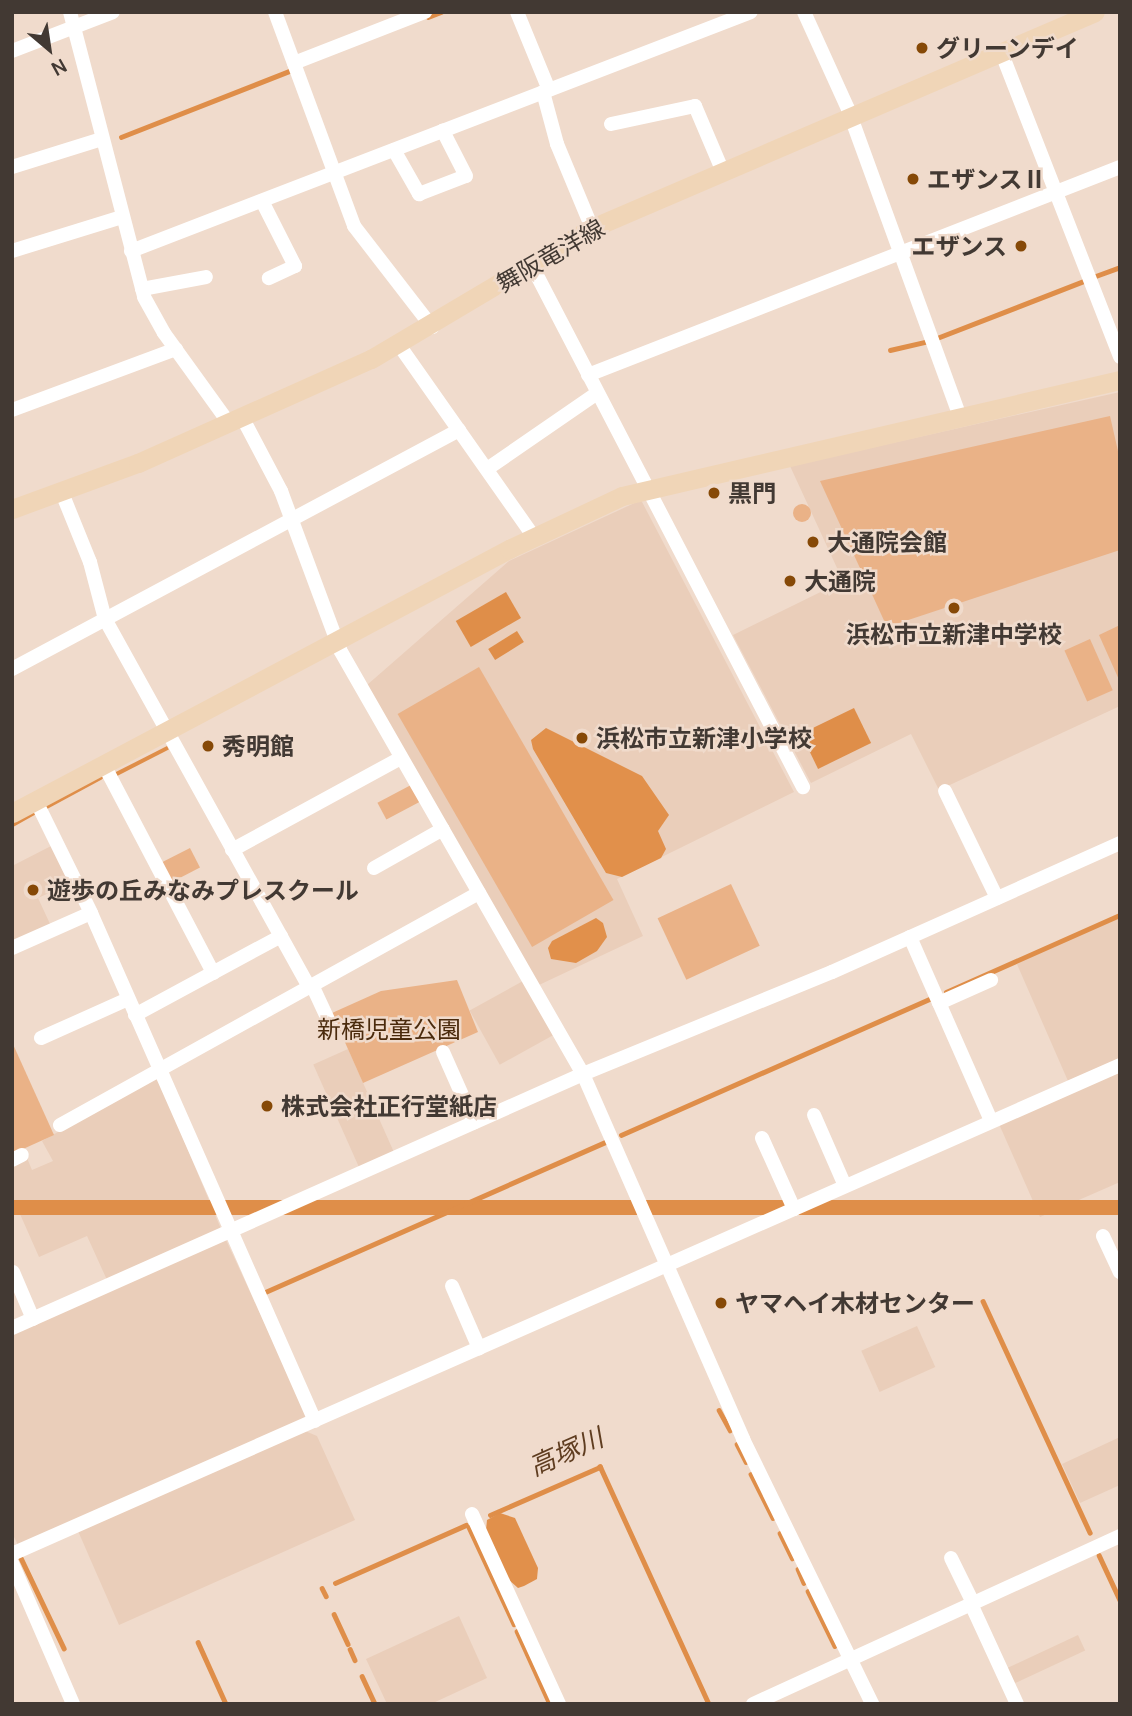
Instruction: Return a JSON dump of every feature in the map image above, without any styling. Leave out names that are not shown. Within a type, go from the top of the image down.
[{"type":"street","points":[[70,12],[142,289],[176,349],[235,420],[275,477],[335,641],[583,1074],[725,1397],[872,1704]]},
{"type":"street","points":[[12,51],[113,12]]},
{"type":"street","points":[[275,12],[362,240],[432,327]]},
{"type":"street","points":[[294,63],[425,12]]},
{"type":"street","points":[[517,12],[546,91],[557,144],[592,228]]},
{"type":"street","points":[[131,251],[751,12]]},
{"type":"street","points":[[804,12],[849,119],[960,416]]},
{"type":"street","name":"舞阪竜洋線","points":[[12,509],[62,493],[235,420],[399,345],[432,327],[530,262],[592,228],[1002,54],[1074,17],[1095,12]]},
{"type":"street","points":[[1002,54],[1120,357]]},
{"type":"street","points":[[611,124],[695,106],[723,172]]},
{"type":"street","points":[[394,150],[419,194],[466,176],[443,131]]},
{"type":"street","points":[[12,167],[102,139]]},
{"type":"street","points":[[588,375],[1120,167]]},
{"type":"street","points":[[262,201],[295,265],[269,278]]},
{"type":"street","points":[[12,251],[122,217]]},
{"type":"street","points":[[530,262],[803,788]]},
{"type":"street","points":[[142,289],[206,277]]},
{"type":"street","points":[[399,345],[534,537]]},
{"type":"street","points":[[12,410],[176,349]]},
{"type":"street","points":[[12,813],[534,537],[645,488],[1120,380]]},
{"type":"street","points":[[486,469],[597,393]]},
{"type":"street","points":[[12,669],[458,430]]},
{"type":"street","points":[[62,493],[90,562],[106,619],[166,732],[332,1028]]},
{"type":"street","points":[[232,850],[401,758]]},
{"type":"street","points":[[104,765],[213,973]]},
{"type":"street","points":[[945,791],[997,898]]},
{"type":"street","points":[[36,801],[90,913],[314,1420]]},
{"type":"street","points":[[374,868],[443,830]]},
{"type":"street","points":[[12,1328],[583,1074],[910,937],[1120,843]]},
{"type":"street","points":[[60,1125],[479,893]]},
{"type":"street","points":[[12,948],[90,913]]},
{"type":"street","points":[[135,1015],[281,936]]},
{"type":"street","points":[[910,937],[991,1121]]},
{"type":"street","points":[[939,1003],[991,980]]},
{"type":"street","points":[[41,1038],[128,999]]},
{"type":"street","points":[[443,1052],[474,1122]]},
{"type":"street","points":[[12,1554],[1120,1065]]},
{"type":"street","points":[[814,1115],[845,1186]]},
{"type":"street","points":[[762,1138],[794,1209]]},
{"type":"street","points":[[1103,1236],[1120,1272]]},
{"type":"street","points":[[13,1272],[33,1318]]},
{"type":"street","points":[[452,1286],[479,1348]]},
{"type":"street","points":[[472,1514],[559,1704]]},
{"type":"street","points":[[753,1704],[1120,1536]]},
{"type":"street","points":[[951,1558],[1017,1704]]},
{"type":"street","points":[[12,1563],[73,1704]]},
{"type":"shaded area","name":"浜松市立新津中学校","points":[[1120,392],[1120,706],[939,790],[911,734],[811,783],[733,635],[843,581],[790,466]]},
{"type":"shaded area","name":"浜松市立新津小学校","points":[[641,500],[794,792],[617,879],[643,936],[539,985],[367,685],[509,561]]},
{"type":"shaded area","points":[[546,728],[642,776],[669,815],[658,831],[666,849],[661,858],[622,877],[606,873],[533,749],[531,740]]},
{"type":"shaded area","name":"遊歩の丘みなみプレスクール","points":[[53,845],[71,883],[38,898],[51,926],[12,943],[12,866]]},
{"type":"shaded area","points":[[1120,916],[1120,1058],[1068,1081],[1016,962]]},
{"type":"shaded area","points":[[596,918],[603,923],[607,937],[597,951],[576,963],[551,959],[548,948],[552,941]]},
{"type":"shaded area","points":[[523,981],[553,1035],[500,1065],[470,1011]]},
{"type":"shaded area","points":[[348,1049],[394,1152],[359,1168],[313,1064]]},
{"type":"shaded area","points":[[1120,1071],[1120,1182],[1040,1217],[999,1124]]},
{"type":"shaded area","points":[[157,1076],[221,1229],[107,1280],[87,1236],[39,1257],[12,1196],[12,1165],[27,1158],[32,1170],[53,1161],[42,1141]]},
{"type":"shaded area","points":[[226,1240],[308,1417],[18,1545],[12,1533],[12,1334]]},
{"type":"shaded area","points":[[917,1326],[935,1367],[880,1392],[861,1351]]},
{"type":"shaded area","points":[[305,1431],[317,1436],[355,1520],[119,1625],[78,1531]]},
{"type":"shaded area","points":[[1120,1437],[1120,1485],[1080,1503],[1062,1464]]},
{"type":"shaded area","points":[[500,1513],[515,1518],[538,1568],[537,1579],[518,1588],[509,1580],[486,1530],[487,1520]]},
{"type":"shaded area","points":[[459,1616],[487,1678],[431,1704],[387,1704],[366,1659]]},
{"type":"shaded area","points":[[1078,1635],[1085,1650],[1014,1683],[1007,1668]]},
{"type":"green space","points":[[1110,416],[1120,460],[1120,550],[887,627],[820,481]]},
{"type":"green space","points":[[802,504],[808,507],[811,513],[808,519],[802,522],[796,519],[793,513],[796,507]]},
{"type":"green space","points":[[1120,625],[1120,682],[1099,635]]},
{"type":"green space","points":[[1090,639],[1113,690],[1087,702],[1064,650]]},
{"type":"green space","points":[[479,667],[614,900],[532,947],[398,714]]},
{"type":"green space","points":[[411,785],[420,802],[386,820],[377,803]]},
{"type":"green space","points":[[190,848],[200,868],[171,882],[161,863]]},
{"type":"green space","points":[[731,884],[760,946],[686,980],[658,918]]},
{"type":"green space","name":"新橋児童公園","points":[[457,980],[478,1032],[363,1083],[332,1013],[381,991]]},
{"type":"green space","points":[[12,1042],[54,1135],[12,1154]]},
{"type":"water","points":[[506,592],[521,618],[471,647],[456,621]]},
{"type":"water","points":[[517,631],[524,642],[495,660],[488,649]]},
{"type":"water","points":[[854,708],[871,743],[818,769],[801,734]]},
{"type":"water","points":[[167,746],[169,750],[117,776],[115,772]]},
{"type":"water","points":[[12,1200],[1120,1200],[1120,1215],[12,1215]]},
{"type":"waterway","points":[[428,17],[441,12]]},
{"type":"waterway","points":[[121,137],[292,70]]},
{"type":"waterway","points":[[1093,277],[1120,267]]},
{"type":"waterway","points":[[937,338],[1084,281]]},
{"type":"waterway","points":[[890,350],[928,341]]},
{"type":"waterway","points":[[46,806],[100,777]]},
{"type":"waterway","points":[[12,824],[34,812]]},
{"type":"waterway","points":[[946,992],[1120,915]]},
{"type":"waterway","points":[[621,1135],[931,998]]},
{"type":"waterway","points":[[263,1293],[605,1142]]},
{"type":"waterway","points":[[983,1301],[1090,1533]]},
{"type":"waterway","points":[[719,1410],[730,1430]]},
{"type":"waterway","points":[[737,1444],[746,1462]]},
{"type":"waterway","name":"高塚川","points":[[600,1466],[709,1704]]},
{"type":"waterway","name":"高塚川","points":[[490,1515],[600,1467]]},
{"type":"waterway","points":[[751,1474],[773,1518]]},
{"type":"waterway","points":[[335,1583],[466,1525]]},
{"type":"waterway","points":[[469,1527],[514,1624]]},
{"type":"waterway","points":[[780,1533],[792,1558]]},
{"type":"waterway","points":[[1099,1555],[1120,1600]]},
{"type":"waterway","points":[[21,1558],[64,1648]]},
{"type":"waterway","points":[[798,1569],[804,1583]]},
{"type":"waterway","points":[[322,1588],[326,1596]]},
{"type":"waterway","points":[[808,1591],[835,1646]]},
{"type":"waterway","points":[[334,1614],[348,1644]]},
{"type":"waterway","points":[[517,1631],[550,1704]]},
{"type":"waterway","points":[[198,1642],[226,1704]]},
{"type":"waterway","points":[[350,1649],[355,1660]]},
{"type":"waterway","points":[[362,1676],[375,1704]]},
{"type":"place","name":"グリーンデイ","points":[[922,48]]},
{"type":"place","name":"エザンスⅡ","points":[[913,179]]},
{"type":"place","name":"エザンス","points":[[1021,246]]},
{"type":"place","name":"黒門","points":[[714,493]]},
{"type":"place","name":"大通院会館","points":[[813,542]]},
{"type":"place","name":"大通院","points":[[790,581]]},
{"type":"place","name":"浜松市立新津中学校","points":[[954,608]]},
{"type":"place","name":"浜松市立新津小学校","points":[[582,738]]},
{"type":"place","name":"秀明館","points":[[208,746]]},
{"type":"place","name":"遊歩の丘みなみプレスクール","points":[[33,890]]},
{"type":"place","name":"株式会社正行堂紙店","points":[[267,1106]]},
{"type":"place","name":"ヤマヘイ木材センター","points":[[721,1303]]}]
